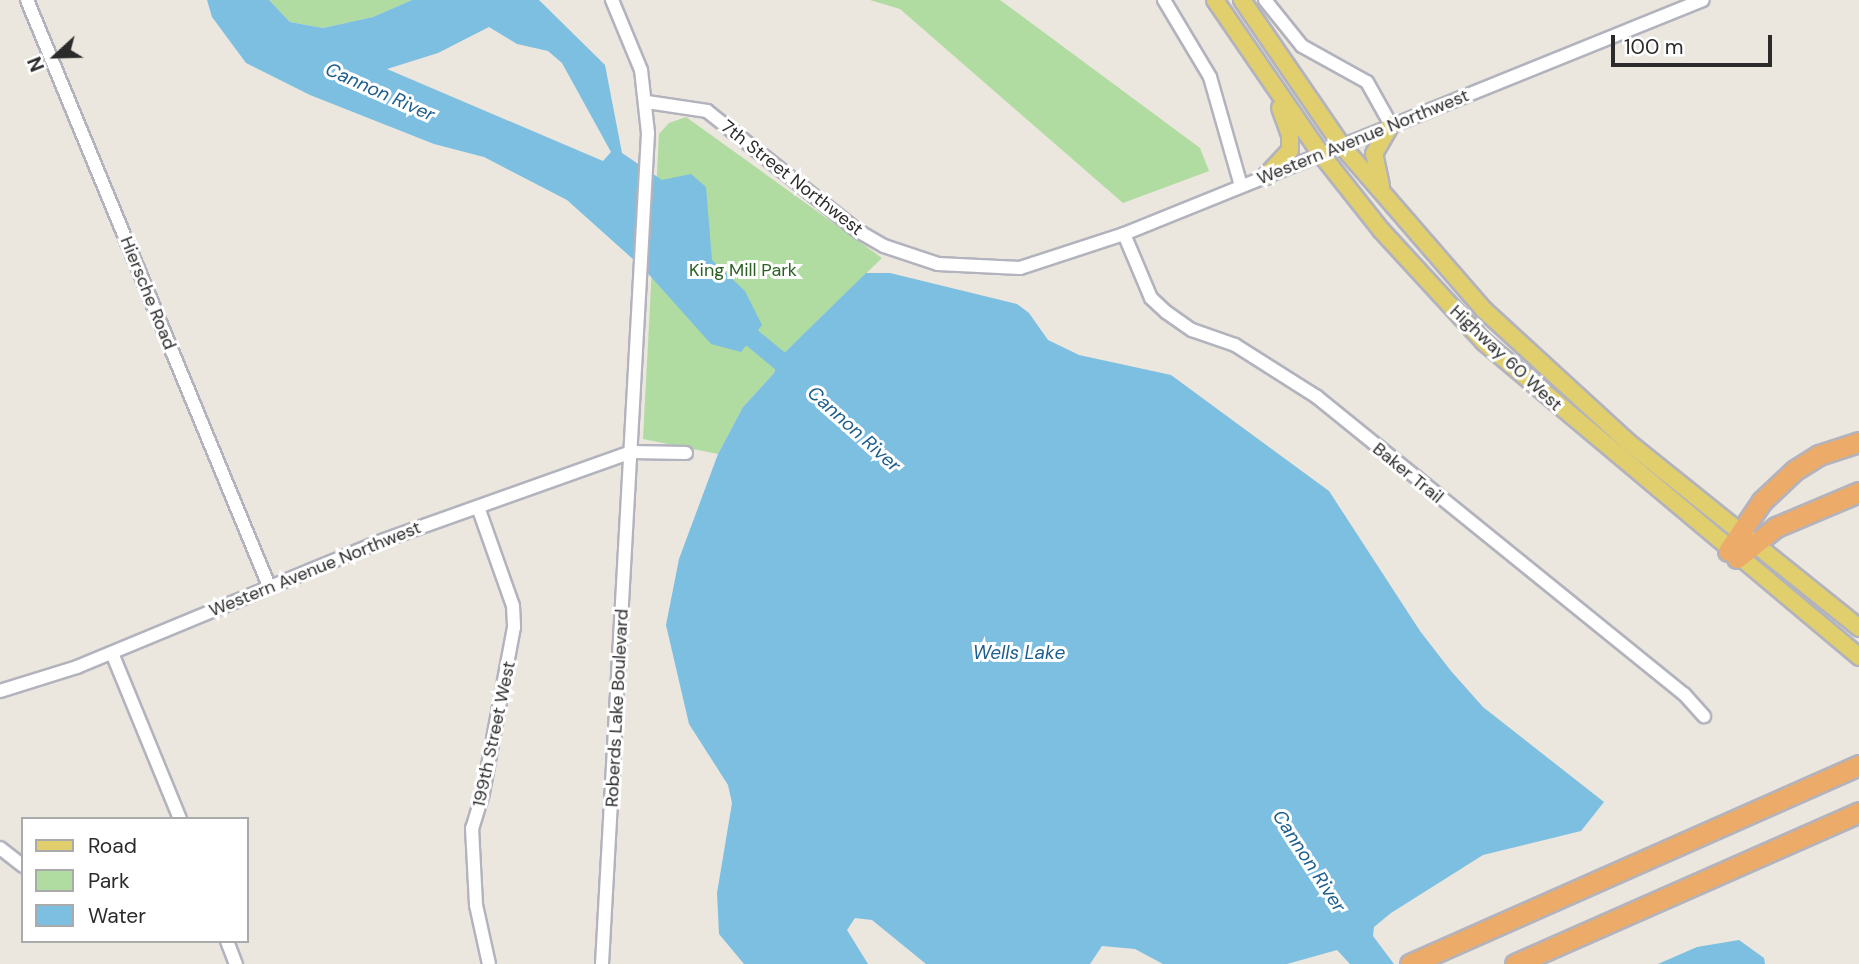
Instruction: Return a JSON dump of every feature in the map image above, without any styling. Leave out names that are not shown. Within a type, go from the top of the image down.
[{"type":"highway","points":[[1733,554],[1746,538],[1762,501],[1795,470],[1819,455],[1859,442]]},
{"type":"highway","points":[[1746,538],[1814,508],[1859,492]]},
{"type":"highway","points":[[1412,963],[1859,765]]},
{"type":"highway","points":[[1515,964],[1859,812]]},
{"type":"main road","name":"Highway 60 West","points":[[1215,0],[1321,154],[1398,249],[1484,342],[1733,554],[1859,657]]},
{"type":"main road","name":"Highway 60 West","points":[[1242,0],[1342,146],[1394,210],[1539,364],[1746,538],[1859,628]]},
{"type":"main road","points":[[1264,74],[1291,143],[1286,158],[1266,176]]},
{"type":"main road","points":[[1391,125],[1380,138],[1373,161],[1394,210]]},
{"type":"street","name":"Hiersche Road","points":[[27,0],[269,586]]},
{"type":"street","points":[[612,0],[633,42],[647,102],[647,158],[632,452],[686,453]]},
{"type":"street","points":[[1164,0],[1210,77],[1241,186]]},
{"type":"street","points":[[1265,0],[1302,46],[1367,82],[1391,125]]},
{"type":"street","name":"Western Avenue Northwest","points":[[1020,268],[1124,234],[1703,0]]},
{"type":"street","name":"7th Street Northwest","points":[[647,102],[707,111],[884,246],[938,264],[1020,268]]},
{"type":"street","name":"Baker Trail","points":[[1124,234],[1151,298],[1166,312],[1192,330],[1235,345],[1317,397],[1644,661],[1704,716]]},
{"type":"street","name":"Western Avenue Northwest","points":[[0,691],[112,653],[269,586],[632,452]]},
{"type":"street","name":"Roberds Lake Boulevard","points":[[602,964],[632,452]]},
{"type":"street","name":"199th Street West","points":[[478,507],[513,606],[514,627],[492,753],[472,828],[476,905],[489,964]]},
{"type":"street","points":[[112,653],[179,817]]},
{"type":"street","points":[[0,848],[21,864]]},
{"type":"street","points":[[228,943],[236,964]]},
{"type":"green space","points":[[269,0],[412,0],[373,17],[323,28],[290,22]]},
{"type":"green space","points":[[870,0],[1000,0],[1200,148],[1209,171],[1123,203],[900,9]]},
{"type":"green space","name":"King Mill Park","points":[[686,117],[882,258],[779,358],[774,373],[743,407],[718,454],[643,439],[659,134],[669,123]]},
{"type":"water","points":[[207,0],[269,0],[290,22],[323,28],[373,17],[412,0],[539,0],[605,65],[622,153],[662,180],[691,174],[706,187],[712,260],[745,291],[762,325],[741,352],[711,344],[644,269],[567,200],[484,157],[434,144],[310,95],[246,63],[212,17]],"holes":[[[489,27],[517,44],[548,51],[562,63],[611,152],[603,161],[387,69],[438,53]]]},
{"type":"water","name":"Wells Lake","points":[[866,273],[890,273],[1017,304],[1029,313],[1048,340],[1079,355],[1171,375],[1329,491],[1420,631],[1451,671],[1483,707],[1604,802],[1581,831],[1483,855],[1391,913],[1374,927],[1373,936],[1394,964],[1350,964],[1337,950],[1287,964],[1163,964],[1135,949],[1102,946],[1090,964],[926,964],[872,920],[855,918],[847,930],[868,964],[744,964],[719,934],[717,893],[732,803],[728,785],[689,724],[666,625],[679,559],[718,454],[743,407],[774,373],[779,358]]},
{"type":"water","points":[[1739,940],[1764,958],[1765,964],[1658,964],[1697,947]]},
{"type":"waterway","name":"Cannon River","points":[[734,316],[751,337],[796,374]]}]
